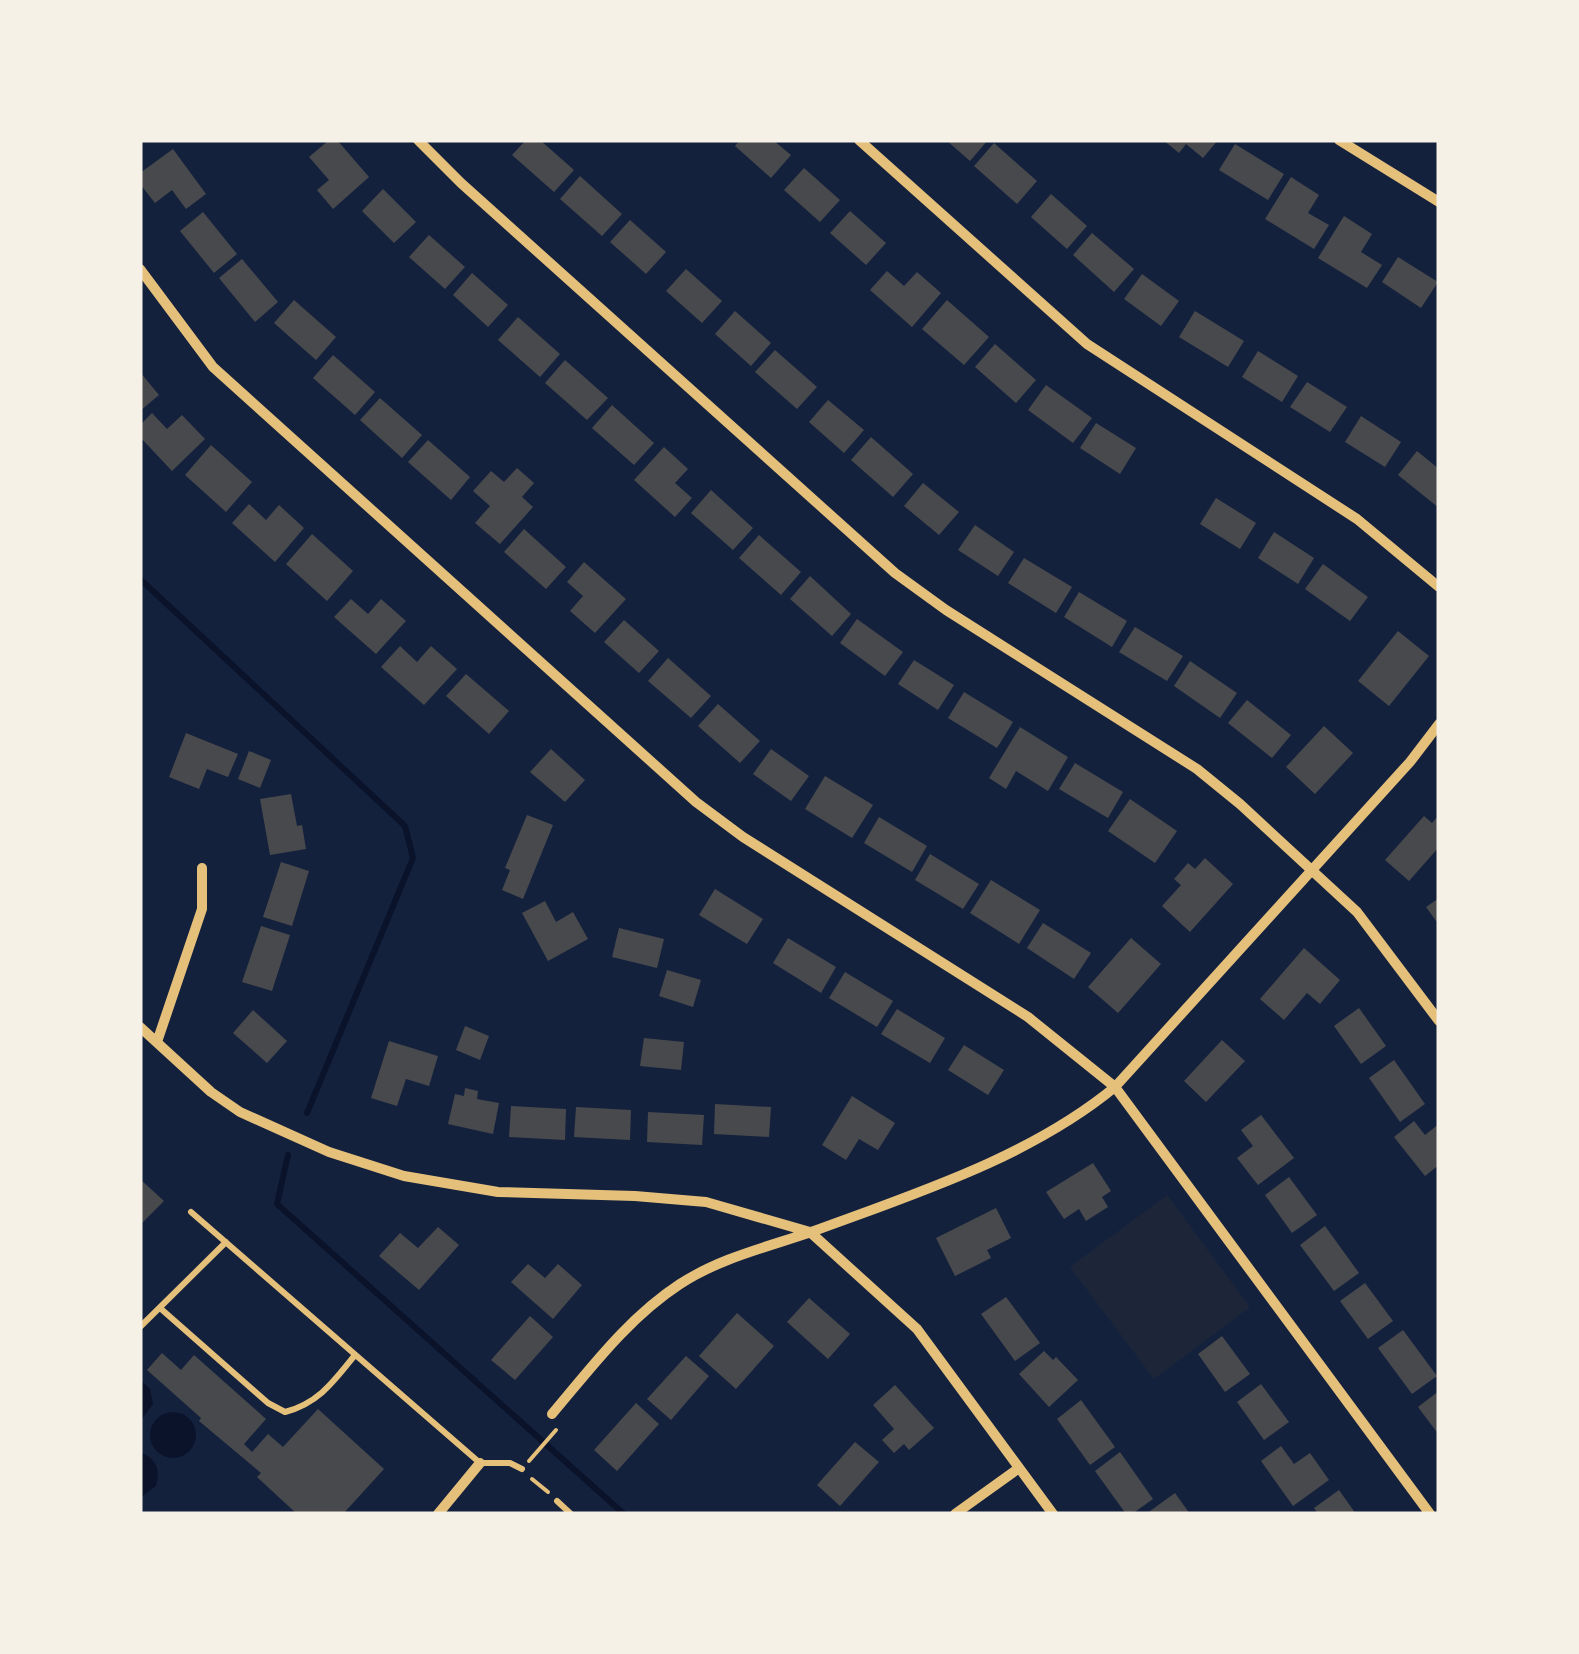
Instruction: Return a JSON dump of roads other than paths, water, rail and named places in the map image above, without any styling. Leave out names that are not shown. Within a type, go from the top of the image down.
[{"type":"street","points":[[418,140],[460,183],[895,573],[946,610],[1196,769],[1312,869],[1357,912],[1439,1021]]},
{"type":"street","points":[[859,140],[1087,344],[1357,519],[1439,587]]},
{"type":"street","points":[[1339,140],[1439,202]]},
{"type":"street","points":[[140,268],[213,367],[696,802],[743,837],[1028,1017],[1115,1087],[1430,1514]]},
{"type":"street","points":[[552,1414],[632,1323],[681,1284],[738,1254],[810,1232],[1020,1150],[1060,1129],[1115,1087],[1410,762],[1439,724]]},
{"type":"street","points":[[157,1042],[202,908],[202,868]]},
{"type":"street","points":[[140,1027],[211,1092],[261,1123],[329,1152],[404,1176],[498,1192],[706,1202],[810,1232],[916,1329],[1053,1514]]},
{"type":"street","points":[[438,1514],[480,1463]]},
{"type":"street","points":[[955,1514],[1019,1468]]},
{"type":"lane","points":[[191,1212],[480,1463],[496,1461],[522,1470]]},
{"type":"lane","points":[[140,1327],[226,1242]]},
{"type":"lane","points":[[160,1308],[268,1403],[286,1412],[322,1396],[355,1354]]},
{"type":"lane","points":[[557,1501],[571,1514]]},
{"type":"waterway","points":[[140,579],[405,826],[413,858],[307,1113]]},
{"type":"waterway","points":[[288,1155],[277,1204],[624,1514]]}]
